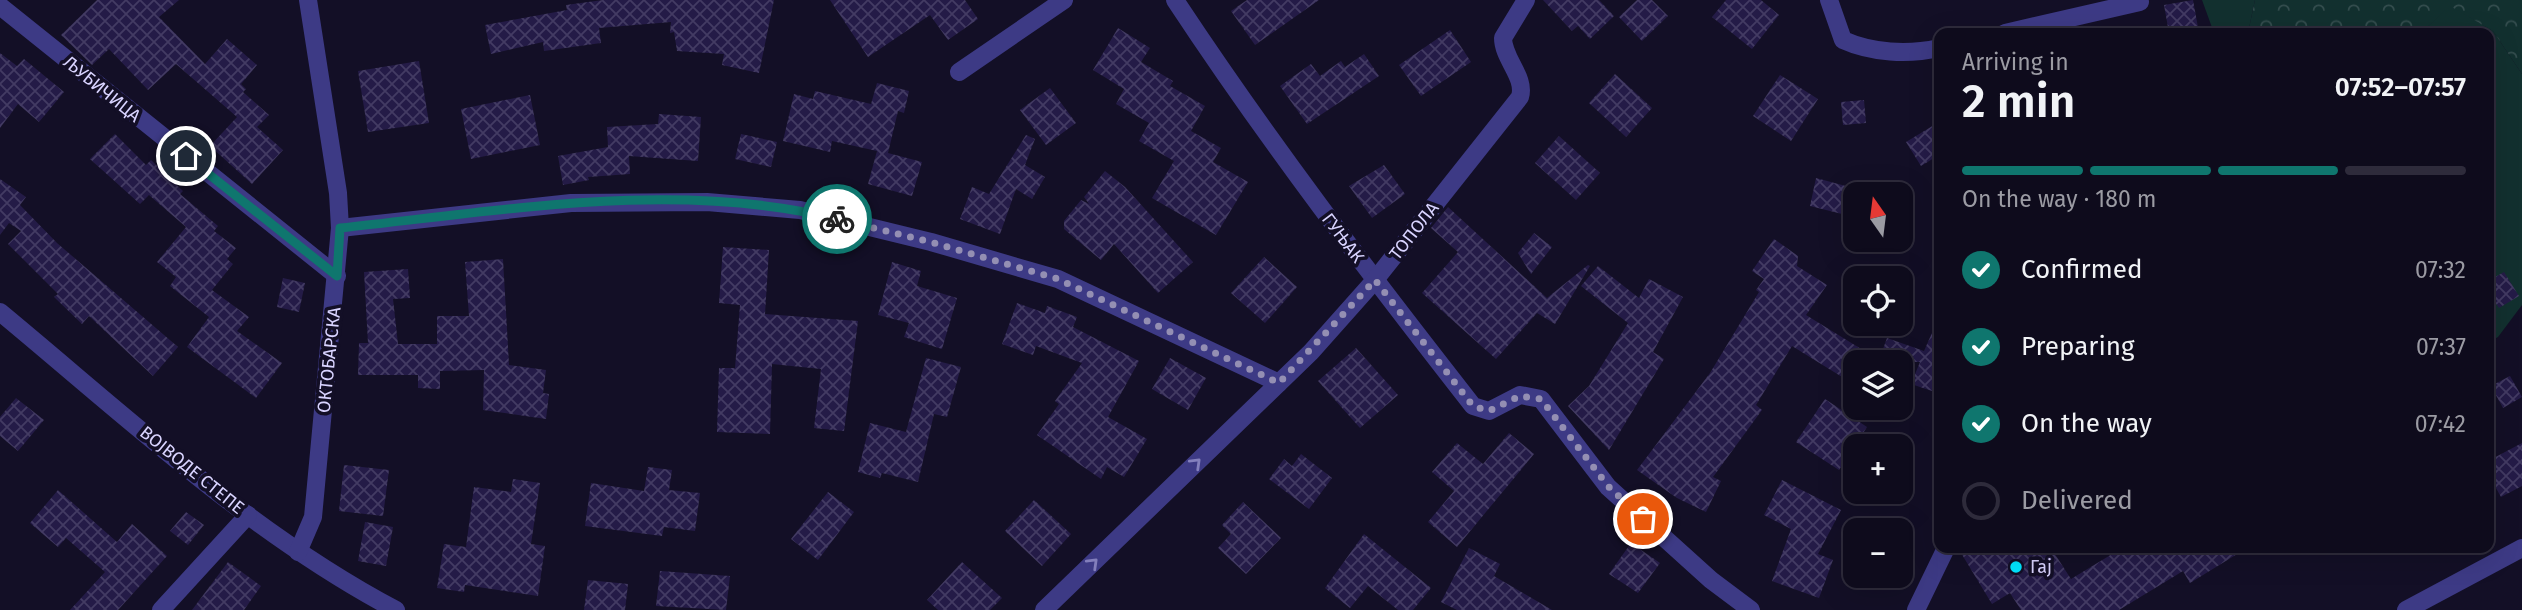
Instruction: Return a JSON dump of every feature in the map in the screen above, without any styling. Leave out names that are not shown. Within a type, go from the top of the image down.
[{"type":"street","name":"ОКТОБАРСКА","points":[[299,552],[313,517],[340,228],[338,193],[308,0]]},
{"type":"street","points":[[959,72],[1064,0]]},
{"type":"street","name":"ГУЊАК","points":[[1175,0],[1237,94],[1375,280],[1473,406],[1489,411],[1520,396],[1541,399],[1608,486],[1711,580],[1751,610]]},
{"type":"street","name":"ТОПОЛА","points":[[1044,610],[1279,383],[1375,280],[1520,97],[1521,85],[1506,54],[1503,38],[1526,0]]},
{"type":"street","points":[[1829,0],[1843,40],[1863,49],[1888,51],[1934,48]]},
{"type":"street","points":[[2027,28],[2140,2]]},
{"type":"street","name":"ЉУБИЧИЦА","points":[[0,6],[337,276]]},
{"type":"street","points":[[340,228],[571,203],[707,202],[800,210],[931,242],[1058,279],[1279,383]]},
{"type":"street","name":"ВОЈВОДЕ СТЕПЕ","points":[[0,312],[248,515],[299,552],[396,610]]},
{"type":"street","points":[[161,610],[248,515]]},
{"type":"street","points":[[2406,610],[2522,548]]},
{"type":"street","points":[[1916,610],[1944,553]]},
{"type":"green space","points":[[2202,0],[2255,0],[2249,28],[2212,28]]},
{"type":"green space","points":[[2255,0],[2522,0],[2522,74],[2494,32],[2494,28],[2488,28],[2450,6],[2426,28],[2249,28]]},
{"type":"green space","points":[[2450,5],[2488,28],[2426,28]]},
{"type":"green space","points":[[2494,32],[2522,74],[2522,305],[2494,339]]},
{"type":"building","points":[[97,0],[179,0],[159,17],[205,64],[227,39],[257,65],[241,84],[246,89],[243,92],[269,115],[257,127],[283,150],[252,184],[210,146],[237,117],[176,64],[148,90],[109,49],[92,65],[61,35]]},
{"type":"building","points":[[603,0],[774,0],[759,73],[722,65],[724,54],[677,51],[674,32],[670,33],[671,22],[599,28],[601,43],[544,51],[543,42],[491,54],[485,25],[567,10],[566,5]]},
{"type":"building","points":[[830,0],[965,0],[978,19],[948,40],[930,15],[868,57]]},
{"type":"building","points":[[1247,0],[1319,0],[1255,45],[1231,11]]},
{"type":"building","points":[[1543,0],[1599,0],[1614,16],[1590,39],[1578,26],[1572,31]]},
{"type":"building","points":[[1637,0],[1652,0],[1668,16],[1642,41],[1619,17]]},
{"type":"building","points":[[1726,0],[1761,0],[1779,15],[1752,49],[1712,17]]},
{"type":"building","points":[[2193,0],[2198,28],[2168,28],[2164,5]]},
{"type":"building","points":[[1118,28],[1150,48],[1141,62],[1173,81],[1170,86],[1205,106],[1191,131],[1221,148],[1213,162],[1248,182],[1216,235],[1152,198],[1174,161],[1139,141],[1149,123],[1116,104],[1124,89],[1093,70]]},
{"type":"building","points":[[1450,30],[1471,62],[1421,96],[1399,65]]},
{"type":"building","points":[[0,53],[17,66],[24,59],[64,92],[39,122],[18,104],[0,128]]},
{"type":"building","points":[[1364,54],[1379,76],[1307,124],[1280,86],[1311,64],[1320,76],[1341,61],[1345,67]]},
{"type":"building","points":[[419,61],[429,123],[368,132],[358,71]]},
{"type":"building","points":[[1615,74],[1652,108],[1626,137],[1589,103]]},
{"type":"building","points":[[1780,75],[1818,99],[1791,141],[1753,116]]},
{"type":"building","points":[[877,83],[909,91],[904,113],[898,111],[888,153],[922,162],[912,196],[868,184],[877,151],[832,141],[830,152],[783,141],[794,94],[813,99],[815,91],[871,104]]},
{"type":"building","points":[[1050,88],[1076,123],[1046,145],[1020,110]]},
{"type":"building","points":[[530,95],[540,145],[471,159],[461,109]]},
{"type":"building","points":[[1864,100],[1866,123],[1843,125],[1841,102]]},
{"type":"building","points":[[659,114],[701,117],[698,161],[629,156],[630,174],[588,177],[589,180],[563,185],[558,156],[608,147],[607,127],[658,124]]},
{"type":"building","points":[[1934,125],[1934,158],[1921,166],[1906,142]]},
{"type":"building","points":[[115,134],[146,165],[151,160],[183,191],[180,194],[218,226],[214,231],[236,248],[227,259],[233,264],[212,290],[249,317],[237,331],[282,363],[256,398],[187,347],[209,317],[170,286],[176,277],[157,262],[186,227],[149,195],[140,204],[90,159]]},
{"type":"building","points":[[741,134],[777,142],[771,167],[735,159]]},
{"type":"building","points":[[1026,135],[1035,139],[1025,165],[1045,177],[1032,199],[1016,189],[1000,234],[960,219],[972,187],[989,194]]},
{"type":"building","points":[[1559,136],[1600,173],[1576,200],[1535,163]]},
{"type":"building","points":[[1384,165],[1405,194],[1372,218],[1349,186]]},
{"type":"building","points":[[1105,171],[1125,187],[1193,262],[1158,293],[1114,244],[1101,260],[1064,229],[1064,221],[1081,200],[1089,204],[1084,197]]},
{"type":"building","points":[[1816,178],[1843,185],[1843,214],[1810,206]]},
{"type":"building","points":[[0,179],[26,197],[20,205],[57,243],[178,347],[153,376],[89,316],[82,324],[54,297],[58,294],[8,244],[21,231],[9,223],[0,235]]},
{"type":"building","points":[[1448,207],[1547,298],[1590,266],[1555,324],[1537,313],[1496,359],[1422,293],[1458,252],[1431,228]]},
{"type":"building","points":[[1534,233],[1552,247],[1531,274],[1518,253]]},
{"type":"building","points":[[1774,239],[1798,256],[1797,266],[1827,285],[1806,315],[1863,350],[1843,350],[1843,378],[1792,346],[1756,405],[1762,410],[1713,477],[1721,481],[1706,512],[1677,498],[1637,470],[1710,373],[1759,292],[1756,290],[1764,279],[1752,271]]},
{"type":"building","points":[[723,247],[769,250],[765,314],[858,321],[844,431],[814,428],[821,369],[772,364],[770,434],[717,432],[719,368],[735,368],[740,305],[719,303]]},
{"type":"building","points":[[1264,257],[1297,287],[1265,323],[1231,293]]},
{"type":"building","points":[[503,259],[509,365],[546,370],[543,393],[549,394],[546,419],[483,410],[484,370],[440,371],[440,389],[418,388],[418,375],[358,375],[359,343],[368,343],[364,272],[408,269],[410,298],[393,299],[398,344],[437,344],[437,316],[469,316],[465,262]]},
{"type":"building","points":[[892,262],[921,271],[917,286],[957,298],[942,349],[904,337],[909,323],[878,315]]},
{"type":"building","points":[[1598,266],[1639,298],[1649,279],[1683,297],[1653,352],[1664,359],[1609,450],[1568,406],[1589,386],[1628,323],[1581,286]]},
{"type":"building","points":[[2504,272],[2519,296],[2499,308],[2494,301],[2494,278]]},
{"type":"building","points":[[283,278],[305,283],[299,312],[277,307]]},
{"type":"building","points":[[1017,303],[1045,313],[1047,306],[1077,317],[1073,327],[1139,361],[1108,417],[1147,439],[1124,477],[1107,467],[1101,479],[1037,435],[1059,404],[1055,401],[1082,363],[1036,346],[1033,355],[1002,344]]},
{"type":"building","points":[[1934,328],[1932,391],[1913,385],[1920,362],[1913,362],[1913,350],[1883,350],[1887,338],[1924,351]]},
{"type":"building","points":[[1356,348],[1398,395],[1360,428],[1318,381]]},
{"type":"building","points":[[926,358],[961,367],[947,417],[934,414],[918,482],[882,473],[880,478],[858,472],[870,423],[906,432]]},
{"type":"building","points":[[1170,358],[1206,378],[1188,410],[1152,389]]},
{"type":"building","points":[[2510,376],[2522,397],[2503,408],[2494,392],[2494,384]]},
{"type":"building","points":[[16,398],[44,420],[18,451],[0,436],[0,417]]},
{"type":"building","points":[[1825,399],[1843,411],[1843,420],[1856,420],[1867,427],[1862,434],[1843,434],[1843,464],[1839,470],[1796,442]]},
{"type":"building","points":[[1509,433],[1534,454],[1457,547],[1428,522],[1454,491],[1432,472],[1457,443],[1483,464]]},
{"type":"building","points":[[2522,443],[2522,486],[2501,497],[2494,485],[2494,458]]},
{"type":"building","points":[[1301,454],[1332,478],[1309,509],[1269,479],[1284,459],[1292,466]]},
{"type":"building","points":[[344,465],[389,470],[383,516],[339,511]]},
{"type":"building","points":[[648,467],[672,470],[669,490],[700,493],[695,531],[664,527],[662,536],[585,526],[591,483],[644,491]]},
{"type":"building","points":[[513,479],[540,483],[531,544],[545,546],[538,596],[465,585],[464,592],[437,588],[444,544],[466,547],[474,487],[511,492]]},
{"type":"building","points":[[1782,480],[1841,510],[1818,554],[1833,560],[1819,598],[1772,581],[1791,529],[1764,515]]},
{"type":"building","points":[[58,490],[117,542],[132,524],[167,556],[118,610],[70,610],[105,572],[66,538],[58,547],[30,523]]},
{"type":"building","points":[[828,492],[854,512],[818,560],[791,539]]},
{"type":"building","points":[[1034,500],[1071,534],[1042,566],[1005,531]]},
{"type":"building","points":[[1243,502],[1281,538],[1246,574],[1218,548],[1231,534],[1222,525]]},
{"type":"building","points":[[186,512],[204,525],[188,545],[170,531]]},
{"type":"building","points":[[365,522],[393,527],[386,566],[358,561]]},
{"type":"building","points":[[1364,534],[1431,588],[1413,610],[1398,610],[1368,586],[1350,608],[1325,588]]},
{"type":"building","points":[[1631,543],[1660,563],[1638,593],[1609,574]]},
{"type":"building","points":[[1469,548],[1500,564],[1494,576],[1552,610],[1457,610],[1441,602]]},
{"type":"building","points":[[1961,553],[2054,553],[2071,579],[2114,553],[2239,553],[2190,583],[2183,571],[2119,610],[2021,610],[2010,593],[1992,604]]},
{"type":"building","points":[[228,562],[261,586],[244,610],[192,610]]},
{"type":"building","points":[[962,562],[1002,598],[990,610],[938,610],[927,600]]},
{"type":"building","points":[[660,571],[730,576],[726,610],[656,606]]},
{"type":"building","points":[[588,580],[628,584],[625,610],[584,610]]},
{"type":"way so far","points":[[837,219],[931,242],[1058,279],[1279,383],[1311,352],[1375,280],[1473,406],[1481,411],[1489,411],[1520,396],[1541,399],[1573,444],[1608,486],[1643,519]]},
{"type":"place","name":"Гај","points":[[2016,567]]},
{"type":"route","points":[[186,156],[337,276],[340,228],[571,203],[707,202],[800,210],[837,219]]}]
